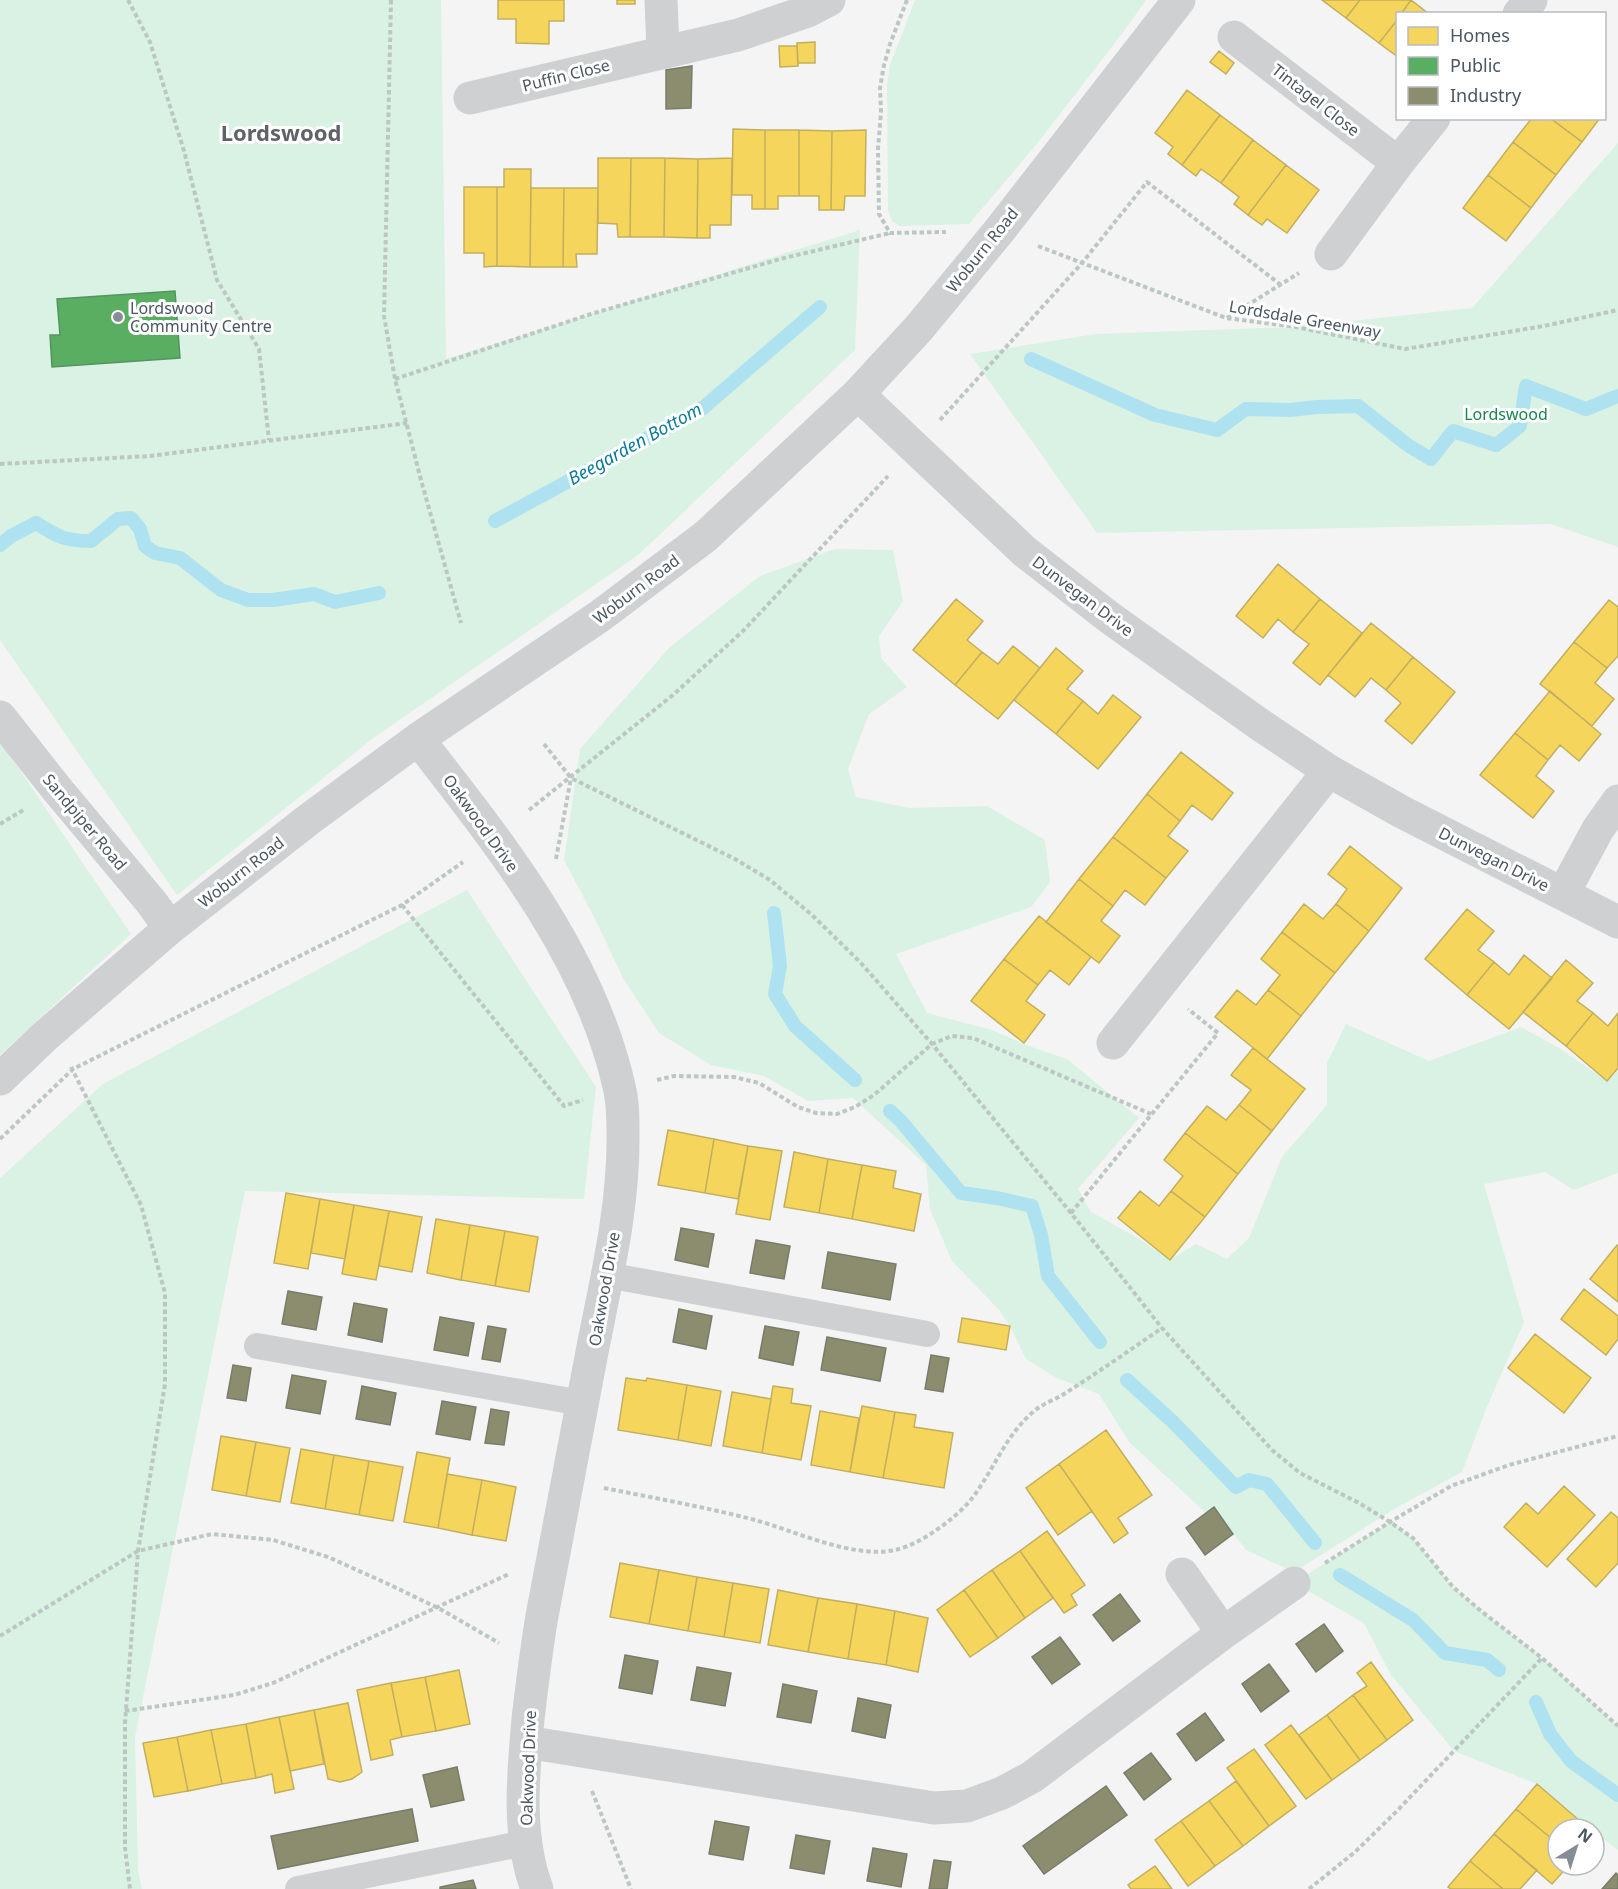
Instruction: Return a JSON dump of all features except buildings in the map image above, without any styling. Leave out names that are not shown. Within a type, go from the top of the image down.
[{"type":"street","points":[[662,0],[663,51]]},
{"type":"street","name":"Puffin Close","points":[[470,98],[738,35],[808,11],[829,0]]},
{"type":"street","name":"Woburn Road","points":[[0,1079],[44,1037],[170,928],[308,820],[418,739],[600,616],[706,536],[858,394],[919,328],[999,231],[1179,0]]},
{"type":"street","points":[[1521,12],[1531,0]]},
{"type":"street","name":"Tintagel Close","points":[[1234,37],[1398,163]]},
{"type":"street","points":[[1331,254],[1432,120]]},
{"type":"street","name":"Dunvegan Drive","points":[[858,394],[1024,551],[1110,618],[1259,724],[1329,771],[1402,812],[1618,922]]},
{"type":"street","name":"Sandpiper Road","points":[[0,717],[170,928]]},
{"type":"street","name":"Oakwood Drive","points":[[418,739],[498,842],[545,916],[587,991],[606,1037],[623,1108],[623,1169],[607,1275],[534,1662],[526,1742],[524,1803],[525,1843],[537,1889]]},
{"type":"street","points":[[1113,1043],[1329,771]]},
{"type":"street","name":"Dunvegan Drive","points":[[1563,894],[1598,829],[1618,801]]},
{"type":"street","points":[[1182,1574],[1223,1633]]},
{"type":"street","points":[[526,1742],[934,1808],[967,1806],[1002,1793],[1032,1777],[1223,1633],[1294,1583]]},
{"type":"lane","points":[[607,1275],[927,1334]]},
{"type":"lane","points":[[257,1346],[582,1403]]},
{"type":"lane","points":[[298,1889],[525,1843]]},
{"type":"path","points":[[128,0],[150,42],[184,151],[217,279],[259,349],[269,440]]},
{"type":"path","points":[[391,0],[384,316],[395,380],[461,623]]},
{"type":"path","points":[[890,233],[879,214],[880,88],[887,54],[907,0]]},
{"type":"path","points":[[529,810],[673,695],[744,630],[1082,263],[1147,182],[1281,285]]},
{"type":"path","points":[[395,380],[602,311],[780,259],[890,233],[999,231]]},
{"type":"path","name":"Lordsdale Greenway","points":[[999,231],[1226,318],[1296,327],[1405,349],[1544,326],[1618,310]]},
{"type":"path","points":[[1226,318],[1331,254]]},
{"type":"path","points":[[0,464],[150,456],[407,423]]},
{"type":"path","points":[[544,744],[571,778],[735,859],[770,880],[812,915],[860,962],[932,1044],[1162,1328],[1272,1450],[1300,1473],[1359,1503],[1413,1538],[1453,1587],[1542,1658],[1618,1726]]},
{"type":"path","points":[[545,916],[571,778]]},
{"type":"path","points":[[0,1139],[73,1069],[402,905],[464,861]]},
{"type":"path","points":[[402,905],[564,1107],[620,1088],[674,1076],[734,1077],[759,1083],[798,1107],[816,1113],[837,1114],[855,1107],[874,1095],[932,1044],[952,1036],[973,1038],[1151,1114]]},
{"type":"path","points":[[1071,1213],[1218,1033],[1160,986]]},
{"type":"path","points":[[44,1037],[73,1069],[141,1205],[165,1293],[165,1384],[138,1551],[125,1711],[125,1848],[129,1889]]},
{"type":"path","points":[[567,1481],[687,1504],[745,1518],[840,1547],[868,1551],[895,1550],[924,1538],[951,1518],[972,1498],[1013,1433],[1034,1411],[1162,1328]]},
{"type":"path","points":[[1294,1583],[1451,1486],[1509,1465],[1618,1436]]},
{"type":"path","points":[[0,1636],[138,1551],[212,1534],[273,1540],[328,1557],[436,1607],[534,1662]]},
{"type":"path","points":[[125,1711],[234,1695],[273,1683],[554,1554]]},
{"type":"path","points":[[1309,1889],[1355,1852],[1396,1812],[1542,1658]]},
{"type":"path","points":[[579,1751],[583,1769],[631,1889]]},
{"type":"green space","points":[[0,0],[441,0],[446,359],[860,230],[855,350],[638,555],[372,739],[177,895],[0,640]]},
{"type":"green space","points":[[915,0],[1146,0],[1036,145],[969,224],[900,226],[892,221],[888,210],[887,84],[890,65]]},
{"type":"green space","name":"Lordswood","points":[[1618,143],[1618,547],[1551,524],[1097,533],[970,354],[1096,334],[1296,327],[1472,308]]},
{"type":"green space","points":[[835,549],[893,550],[903,601],[879,636],[881,658],[907,687],[869,714],[848,769],[856,797],[909,808],[987,806],[1045,840],[1050,882],[1031,907],[896,954],[927,1013],[992,1030],[1067,1059],[1139,1118],[1078,1189],[1091,1212],[1143,1241],[1170,1260],[1196,1244],[1227,1259],[1249,1238],[1282,1157],[1327,1105],[1327,1063],[1346,1024],[1429,1061],[1521,1027],[1559,1048],[1607,1081],[1618,1071],[1618,1173],[1574,1190],[1545,1172],[1484,1184],[1524,1322],[1486,1409],[1462,1472],[1396,1508],[1294,1572],[1246,1550],[1214,1508],[1206,1513],[1130,1443],[1099,1394],[1057,1378],[1026,1359],[1010,1326],[999,1310],[952,1261],[930,1209],[926,1165],[853,1098],[808,1101],[764,1076],[711,1065],[659,1033],[624,980],[564,860],[580,749],[670,647],[760,576]]},
{"type":"green space","points":[[0,741],[131,934],[0,1055]]},
{"type":"green space","points":[[467,890],[596,1087],[584,1199],[245,1191],[135,1737],[138,1870],[142,1889],[0,1889],[0,1178],[103,1084]]},
{"type":"green space","points":[[1390,1522],[1413,1538],[1453,1587],[1542,1658],[1618,1726],[1618,1850],[1606,1841],[1606,1817],[1575,1817],[1537,1784],[1454,1751],[1391,1675],[1364,1623],[1294,1583]]},
{"type":"waterway","name":"Beegarden Bottom","points":[[495,521],[703,408],[820,307]]},
{"type":"waterway","name":"Beegarden Bottom","points":[[1031,359],[1155,415],[1217,430],[1246,409],[1290,410],[1358,406],[1409,446],[1431,459],[1453,431],[1496,445],[1520,426],[1526,386],[1586,409],[1618,396]]},
{"type":"waterway","name":"Beegarden Bottom","points":[[0,545],[11,536],[36,523],[62,537],[91,541],[118,519],[131,518],[140,529],[145,546],[155,553],[180,558],[221,590],[248,600],[273,600],[314,594],[335,602],[379,593]]},
{"type":"waterway","points":[[774,913],[780,966],[775,994],[795,1026],[855,1080]]},
{"type":"waterway","points":[[890,1111],[961,1193],[1032,1206],[1041,1235],[1048,1276],[1100,1342]]},
{"type":"waterway","points":[[1127,1380],[1174,1423],[1236,1487],[1249,1480],[1267,1484],[1315,1543]]},
{"type":"waterway","points":[[1340,1575],[1413,1620],[1445,1653],[1487,1660],[1499,1670]]},
{"type":"waterway","points":[[1536,1702],[1550,1734],[1571,1761],[1618,1795]]},
{"type":"place","name":"Lordswood Community Centre","points":[[118,317]]},
{"type":"district","name":"Lordswood","points":[[281,133]]}]
